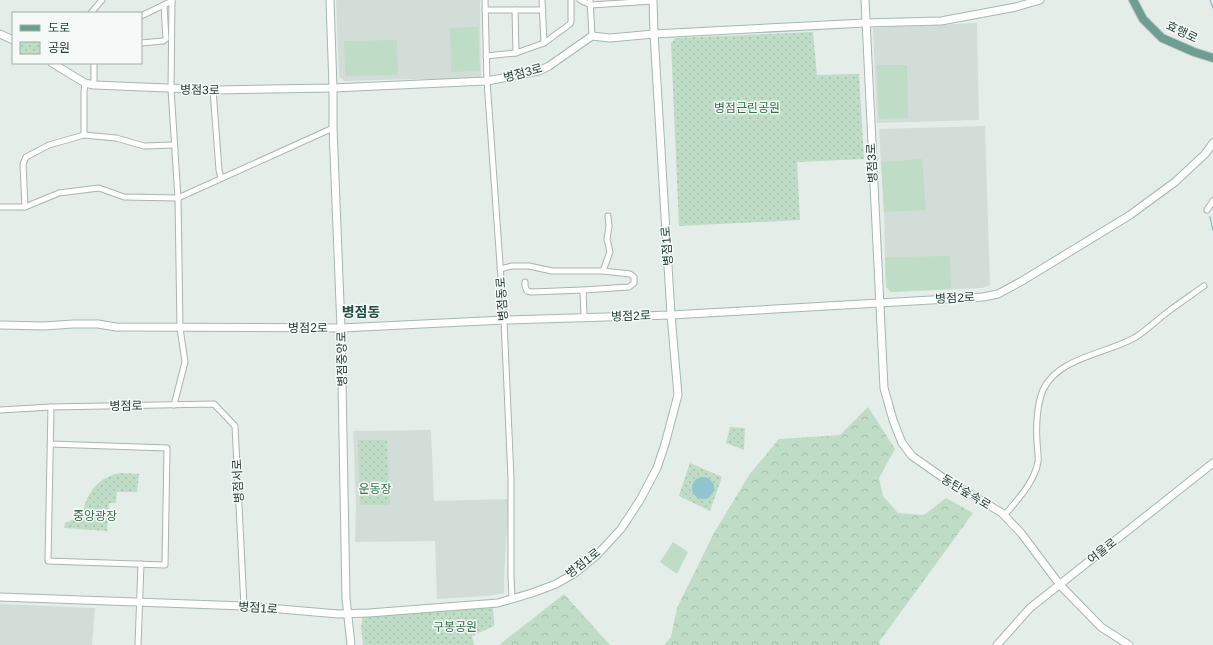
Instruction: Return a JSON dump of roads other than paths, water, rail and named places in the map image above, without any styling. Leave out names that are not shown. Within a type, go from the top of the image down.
[{"type":"main road","name":"효행로","points":[[1133,0],[1143,19],[1162,38],[1194,52],[1213,58]]},
{"type":"street","points":[[92,12],[102,0]]},
{"type":"street","points":[[142,16],[172,0]]},
{"type":"street","points":[[172,0],[171,89],[178,198],[180,328],[185,362],[174,405]]},
{"type":"street","name":"병점중앙로","points":[[330,0],[333,128],[341,328],[346,598],[350,645]]},
{"type":"street","name":"병점동로","points":[[485,0],[486,56],[504,320],[511,478],[510,577],[512,599]]},
{"type":"street","points":[[542,0],[544,43]]},
{"type":"street","points":[[486,56],[516,53],[544,43],[570,24],[570,0]]},
{"type":"street","points":[[580,0],[590,3],[653,0]]},
{"type":"street","name":"병점1로","points":[[0,597],[244,606],[348,614],[490,603],[512,599],[556,584],[597,555],[621,529],[640,500],[657,468],[678,395],[671,315],[653,0]]},
{"type":"street","points":[[865,0],[866,23]]},
{"type":"street","points":[[590,3],[592,36],[610,38],[654,34],[866,23],[941,21],[1016,7],[1040,0]]},
{"type":"street","points":[[142,43],[163,42],[166,39],[164,5]]},
{"type":"street","points":[[485,10],[543,10]]},
{"type":"street","points":[[515,10],[516,53]]},
{"type":"street","name":"병점3로","points":[[866,23],[880,302]]},
{"type":"street","points":[[0,34],[12,40]]},
{"type":"street","name":"병점3로","points":[[54,64],[85,83],[94,85],[171,89],[213,90],[333,88],[488,82],[539,71],[549,66],[592,36]]},
{"type":"street","points":[[94,64],[94,85]]},
{"type":"street","points":[[84,135],[85,83]]},
{"type":"street","points":[[213,90],[219,170],[221,178]]},
{"type":"street","points":[[0,207],[25,207],[59,193],[99,188],[124,197],[178,198],[333,128]]},
{"type":"street","points":[[25,207],[22,164],[26,156],[49,145],[84,135],[116,138],[144,146],[174,145]]},
{"type":"street","name":"병점2로","points":[[0,325],[44,326],[98,324],[116,327],[341,328],[504,320],[671,315],[983,297],[998,294],[1022,281],[1130,215],[1175,182],[1205,154],[1213,143]]},
{"type":"street","points":[[1207,210],[1213,201]]},
{"type":"street","points":[[603,271],[610,252],[607,239],[609,226],[608,216]]},
{"type":"street","points":[[500,269],[512,266],[529,266],[552,271],[603,271],[630,274],[634,277],[634,284],[629,287],[583,290],[531,292],[527,291],[525,282]]},
{"type":"street","points":[[1004,516],[1030,483],[1036,470],[1038,461],[1037,419],[1043,390],[1052,378],[1062,368],[1069,364],[1111,349],[1136,337],[1168,311],[1204,286]]},
{"type":"street","points":[[583,290],[584,317]]},
{"type":"street","name":"동탄숲속로","points":[[880,302],[884,388],[893,420],[902,443],[912,456],[942,477],[1002,513],[1021,533],[1060,585],[1101,627],[1129,645]]},
{"type":"street","name":"병점서로","points":[[174,405],[214,404],[235,426],[244,606]]},
{"type":"street","name":"병점로","points":[[0,410],[51,407],[174,405]]},
{"type":"street","points":[[50,444],[167,448],[165,565],[48,562],[50,444],[51,407]]},
{"type":"street","name":"여울로","points":[[997,645],[1030,608],[1213,463]]},
{"type":"street","points":[[138,645],[141,564]]},
{"type":"water","points":[[703,477],[711,480],[714,488],[711,496],[703,499],[695,496],[692,488],[695,480]]},
{"type":"waterway","points":[[1210,0],[1213,8]]},
{"type":"waterway","points":[[1210,217],[1213,230]]},
{"type":"district","name":"병점동","points":[[361,312]]},
{"type":"park label","name":"병점근린공원","points":[[747,108]]},
{"type":"park label","name":"운동장","points":[[375,489]]},
{"type":"park label","name":"중앙광장","points":[[95,516]]},
{"type":"park label","name":"구봉공원","points":[[455,627]]}]
